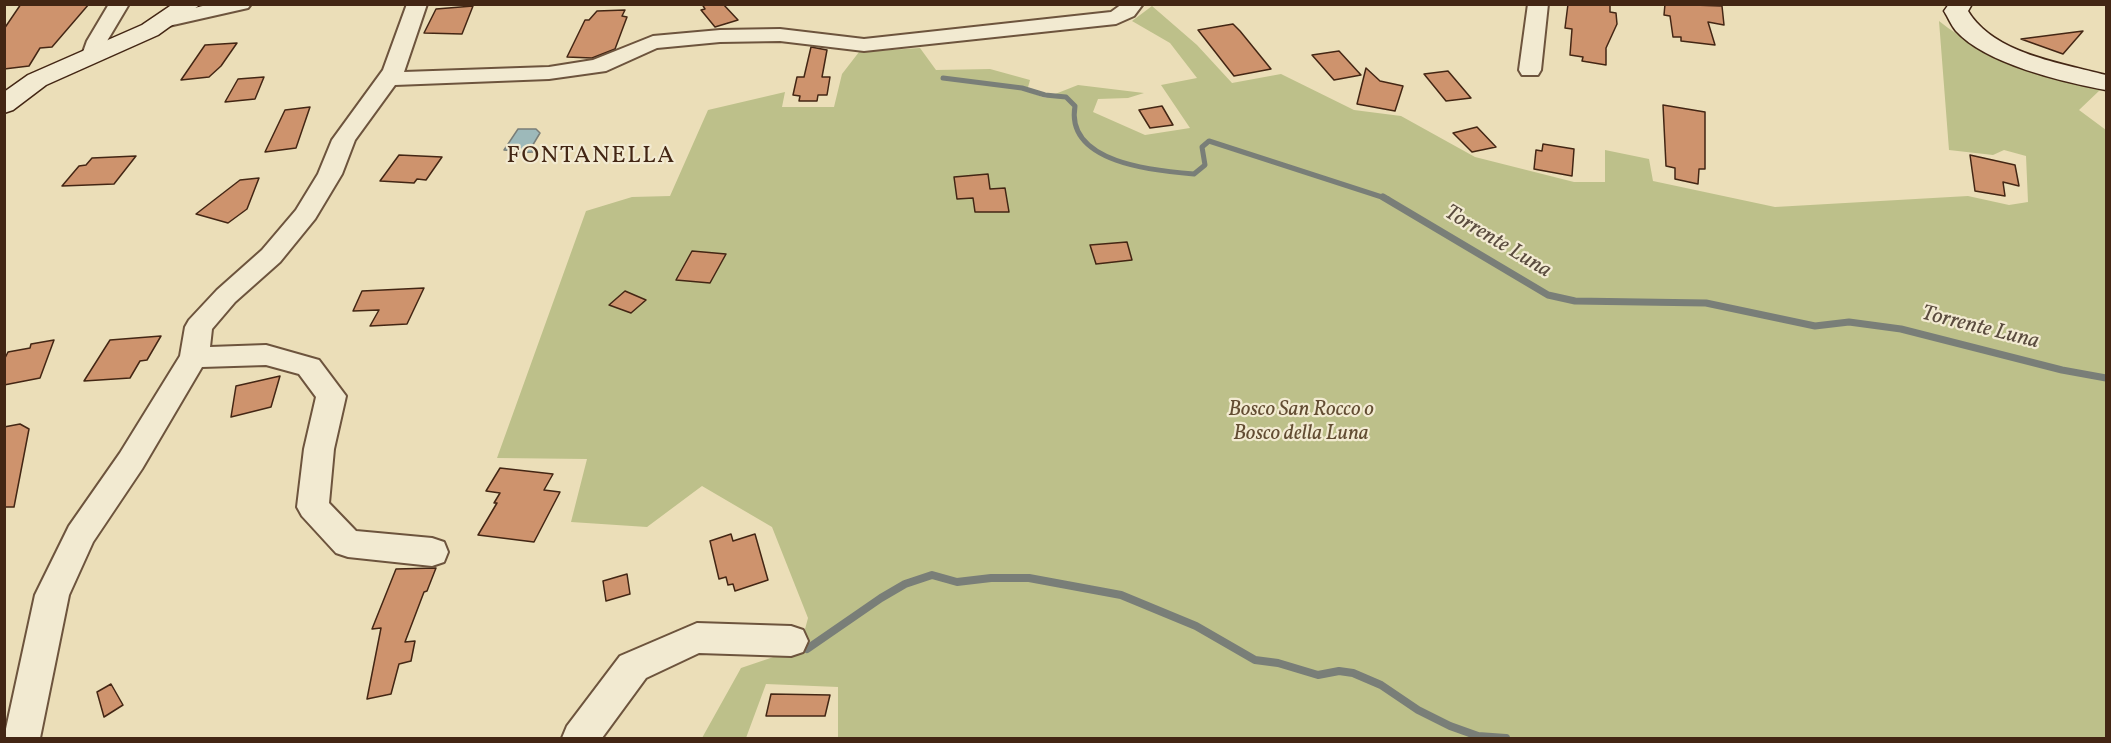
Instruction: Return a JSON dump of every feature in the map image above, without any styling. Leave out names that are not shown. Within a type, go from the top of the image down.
[{"type":"street","points":[[93,55],[97,41],[119,4]]},
{"type":"street","points":[[4,105],[37,80],[164,21],[190,4]]},
{"type":"street","points":[[164,21],[241,4]]},
{"type":"street","points":[[22,738],[52,595],[80,535],[130,461],[194,357],[199,327],[226,296],[271,256],[306,213],[330,174],[344,140],[394,71],[417,4]]},
{"type":"street","points":[[388,79],[510,75],[598,66],[653,42],[771,34],[864,45],[1116,18],[1127,12],[1133,4]]},
{"type":"street","points":[[1530,70],[1538,4]]},
{"type":"street","points":[[1960,4],[1956,11],[1960,22],[1982,42],[1999,50],[2106,83]]},
{"type":"street","points":[[633,36],[653,42]]},
{"type":"street","points":[[4,81],[37,80]]},
{"type":"street","points":[[194,357],[266,355],[309,367],[331,396],[319,449],[313,507],[348,544],[432,552]]},
{"type":"street","points":[[580,738],[633,667],[697,638],[791,641]]},
{"type":"green space","name":"Bosco San Rocco o Bosco della Luna","points":[[1152,6],[1197,45],[1232,83],[1281,74],[1354,110],[1401,116],[1475,157],[1574,182],[1605,182],[1605,150],[1649,159],[1653,181],[1775,207],[1968,196],[2009,205],[2028,202],[2026,156],[2004,150],[1993,155],[1949,150],[1939,21],[1976,45],[2016,63],[2100,90],[2079,110],[2106,130],[2106,738],[838,738],[838,687],[766,684],[746,738],[702,738],[741,668],[800,648],[808,618],[772,527],[702,486],[647,527],[571,522],[587,459],[497,458],[586,211],[632,197],[670,196],[708,110],[785,92],[782,107],[834,107],[842,74],[859,52],[920,48],[936,70],[990,69],[1030,80],[1027,91],[1045,98],[1078,85],[1144,93],[1128,98],[1098,99],[1093,112],[1145,135],[1190,128],[1161,85],[1197,78],[1170,43],[1132,21]]},
{"type":"water","points":[[518,129],[536,129],[540,133],[531,148],[533,152],[515,153],[516,151],[504,150]]},
{"type":"building","points":[[21,4],[89,4],[52,47],[40,48],[29,66],[4,69],[4,29]]},
{"type":"building","points":[[702,4],[723,4],[738,20],[715,27],[701,10],[705,9]]},
{"type":"building","points":[[1568,4],[1610,4],[1610,12],[1616,13],[1617,24],[1606,48],[1606,65],[1582,61],[1583,57],[1570,55],[1572,29],[1565,28]]},
{"type":"building","points":[[1665,4],[1722,6],[1724,25],[1708,22],[1715,45],[1681,41],[1681,37],[1673,37],[1670,16],[1664,15]]},
{"type":"building","points":[[473,6],[462,34],[424,33],[436,9]]},
{"type":"building","points":[[625,10],[622,16],[627,17],[615,49],[592,58],[567,57],[585,20],[589,20],[597,11]]},
{"type":"building","points":[[1233,24],[1271,69],[1234,76],[1198,30]]},
{"type":"building","points":[[2083,31],[2063,54],[2021,39]]},
{"type":"building","points":[[237,43],[221,66],[209,77],[181,80],[205,45]]},
{"type":"building","points":[[811,47],[827,50],[822,77],[830,77],[827,95],[818,95],[817,101],[799,101],[800,96],[793,95],[797,77],[804,77]]},
{"type":"building","points":[[1339,51],[1361,75],[1334,80],[1312,55]]},
{"type":"building","points":[[1366,68],[1380,81],[1403,86],[1395,111],[1357,104]]},
{"type":"building","points":[[1448,71],[1471,98],[1446,101],[1424,74]]},
{"type":"building","points":[[264,77],[255,99],[225,102],[238,79]]},
{"type":"building","points":[[1663,105],[1705,112],[1705,169],[1699,169],[1698,184],[1675,179],[1675,168],[1666,166]]},
{"type":"building","points":[[1162,106],[1173,125],[1150,128],[1139,110]]},
{"type":"building","points":[[310,107],[296,148],[265,152],[285,110]]},
{"type":"building","points":[[1477,127],[1496,147],[1472,152],[1453,133]]},
{"type":"building","points":[[1543,144],[1574,149],[1572,176],[1534,169],[1536,150],[1542,151]]},
{"type":"building","points":[[399,155],[442,157],[426,180],[417,179],[414,183],[380,181]]},
{"type":"building","points":[[1970,155],[2015,165],[2019,186],[2003,182],[2005,196],[1975,191]]},
{"type":"building","points":[[136,156],[114,184],[62,186],[79,166],[86,165],[92,158]]},
{"type":"building","points":[[988,174],[990,189],[1005,188],[1009,212],[975,212],[973,198],[957,199],[954,177]]},
{"type":"building","points":[[259,178],[247,209],[228,223],[196,214],[240,180]]},
{"type":"building","points":[[1127,242],[1132,260],[1096,264],[1090,245]]},
{"type":"building","points":[[692,251],[726,254],[710,283],[676,280]]},
{"type":"building","points":[[424,288],[407,324],[370,326],[379,310],[353,311],[362,291]]},
{"type":"building","points":[[625,291],[646,300],[631,313],[609,305]]},
{"type":"building","points":[[161,336],[147,360],[140,361],[130,378],[84,381],[110,340]]},
{"type":"building","points":[[54,340],[40,378],[4,385],[4,360],[8,352],[30,348],[31,344]]},
{"type":"building","points":[[280,376],[271,407],[231,417],[236,386]]},
{"type":"building","points":[[20,424],[29,429],[14,507],[4,507],[4,427]]},
{"type":"building","points":[[500,468],[553,474],[544,490],[560,492],[534,542],[478,535],[497,503],[494,503],[500,493],[486,491]]},
{"type":"building","points":[[731,534],[733,541],[755,534],[768,580],[735,591],[733,584],[728,585],[726,577],[719,579],[710,541]]},
{"type":"building","points":[[436,568],[405,642],[415,641],[411,661],[399,664],[391,694],[367,699],[381,628],[372,629],[396,569]]},
{"type":"building","points":[[627,574],[630,594],[606,601],[603,581]]},
{"type":"building","points":[[111,684],[123,705],[104,717],[97,692]]},
{"type":"building","points":[[771,694],[830,695],[825,716],[766,716]]},
{"type":"waterway","name":"Torrente Luna","points":[[943,78],[1022,88],[1045,95],[1066,97],[1075,106],[1076,125],[1084,140],[1098,152],[1137,166],[1194,174],[1205,165],[1202,147],[1209,141],[1384,198]]},
{"type":"waterway","name":"Torrente Luna","points":[[1384,198],[1548,295],[1575,301],[1706,303],[1815,326],[1849,322],[1901,329],[2062,370],[2106,378]]},
{"type":"waterway","points":[[807,649],[881,598],[905,584],[932,575],[957,582],[991,578],[1029,578],[1121,595],[1196,626],[1255,660],[1278,663],[1318,675],[1339,671],[1353,673],[1381,685],[1418,710],[1450,726],[1478,736],[1506,738]]},
{"type":"district","name":"FONTANELLA","points":[[591,158]]}]
